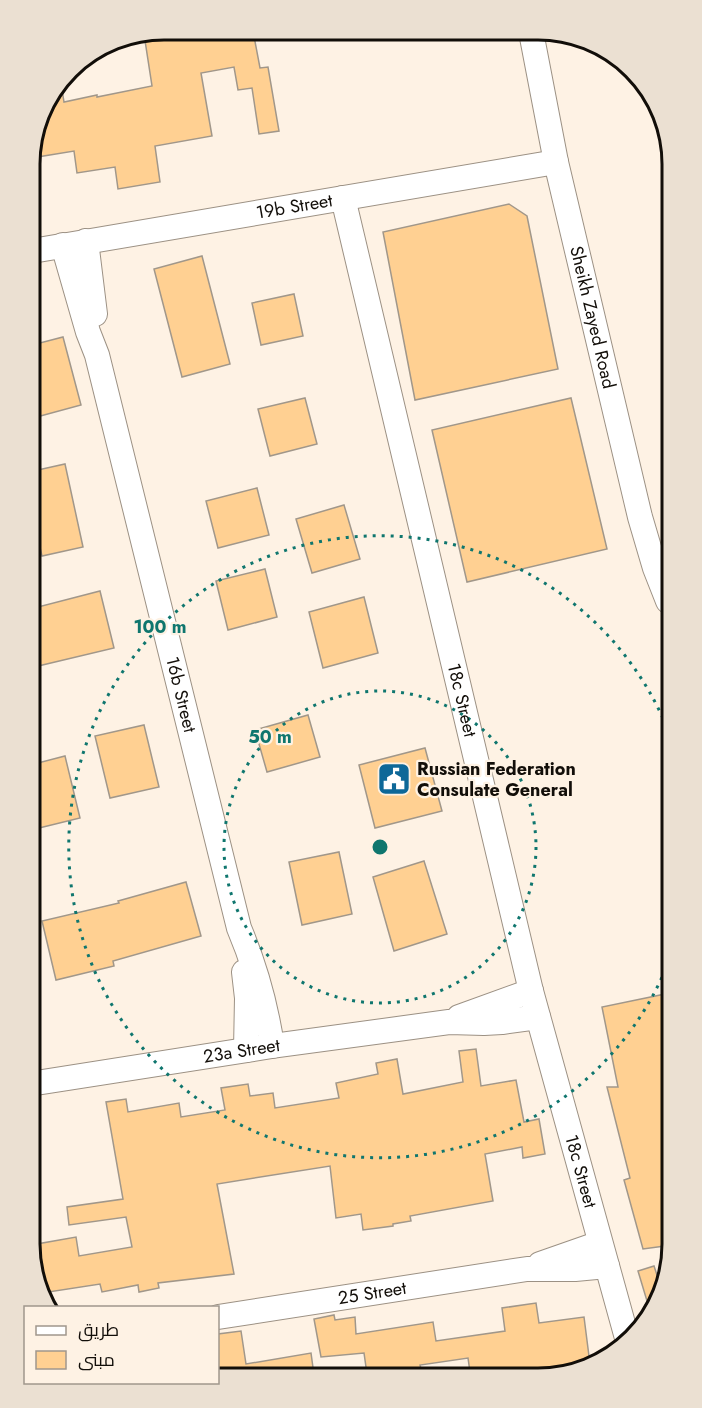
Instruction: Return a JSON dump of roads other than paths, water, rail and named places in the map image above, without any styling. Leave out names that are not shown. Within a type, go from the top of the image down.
[{"type":"street","name":"Sheikh Zayed Road","points":[[533,40],[556,162],[640,517],[662,583]]},
{"type":"street","name":"19b Street","points":[[41,249],[556,162]]},
{"type":"street","name":"18c Street","points":[[343,198],[531,991],[625,1331]]},
{"type":"street","name":"16b Street","points":[[74,243],[97,332],[97,355],[239,928],[256,972],[272,1046]]},
{"type":"street","name":"16b Street","points":[[239,928],[247,998],[246,1050]]},
{"type":"street","name":"23a Street","points":[[449,1022],[531,991]]},
{"type":"street","name":"23a Street","points":[[40,1082],[272,1046],[449,1022],[493,1022],[538,1017]]},
{"type":"street","name":"25 Street","points":[[219,1317],[527,1269],[575,1269],[603,1255]]},
{"type":"place","name":"Russian Federation Consulate General","points":[[394,779]]}]
